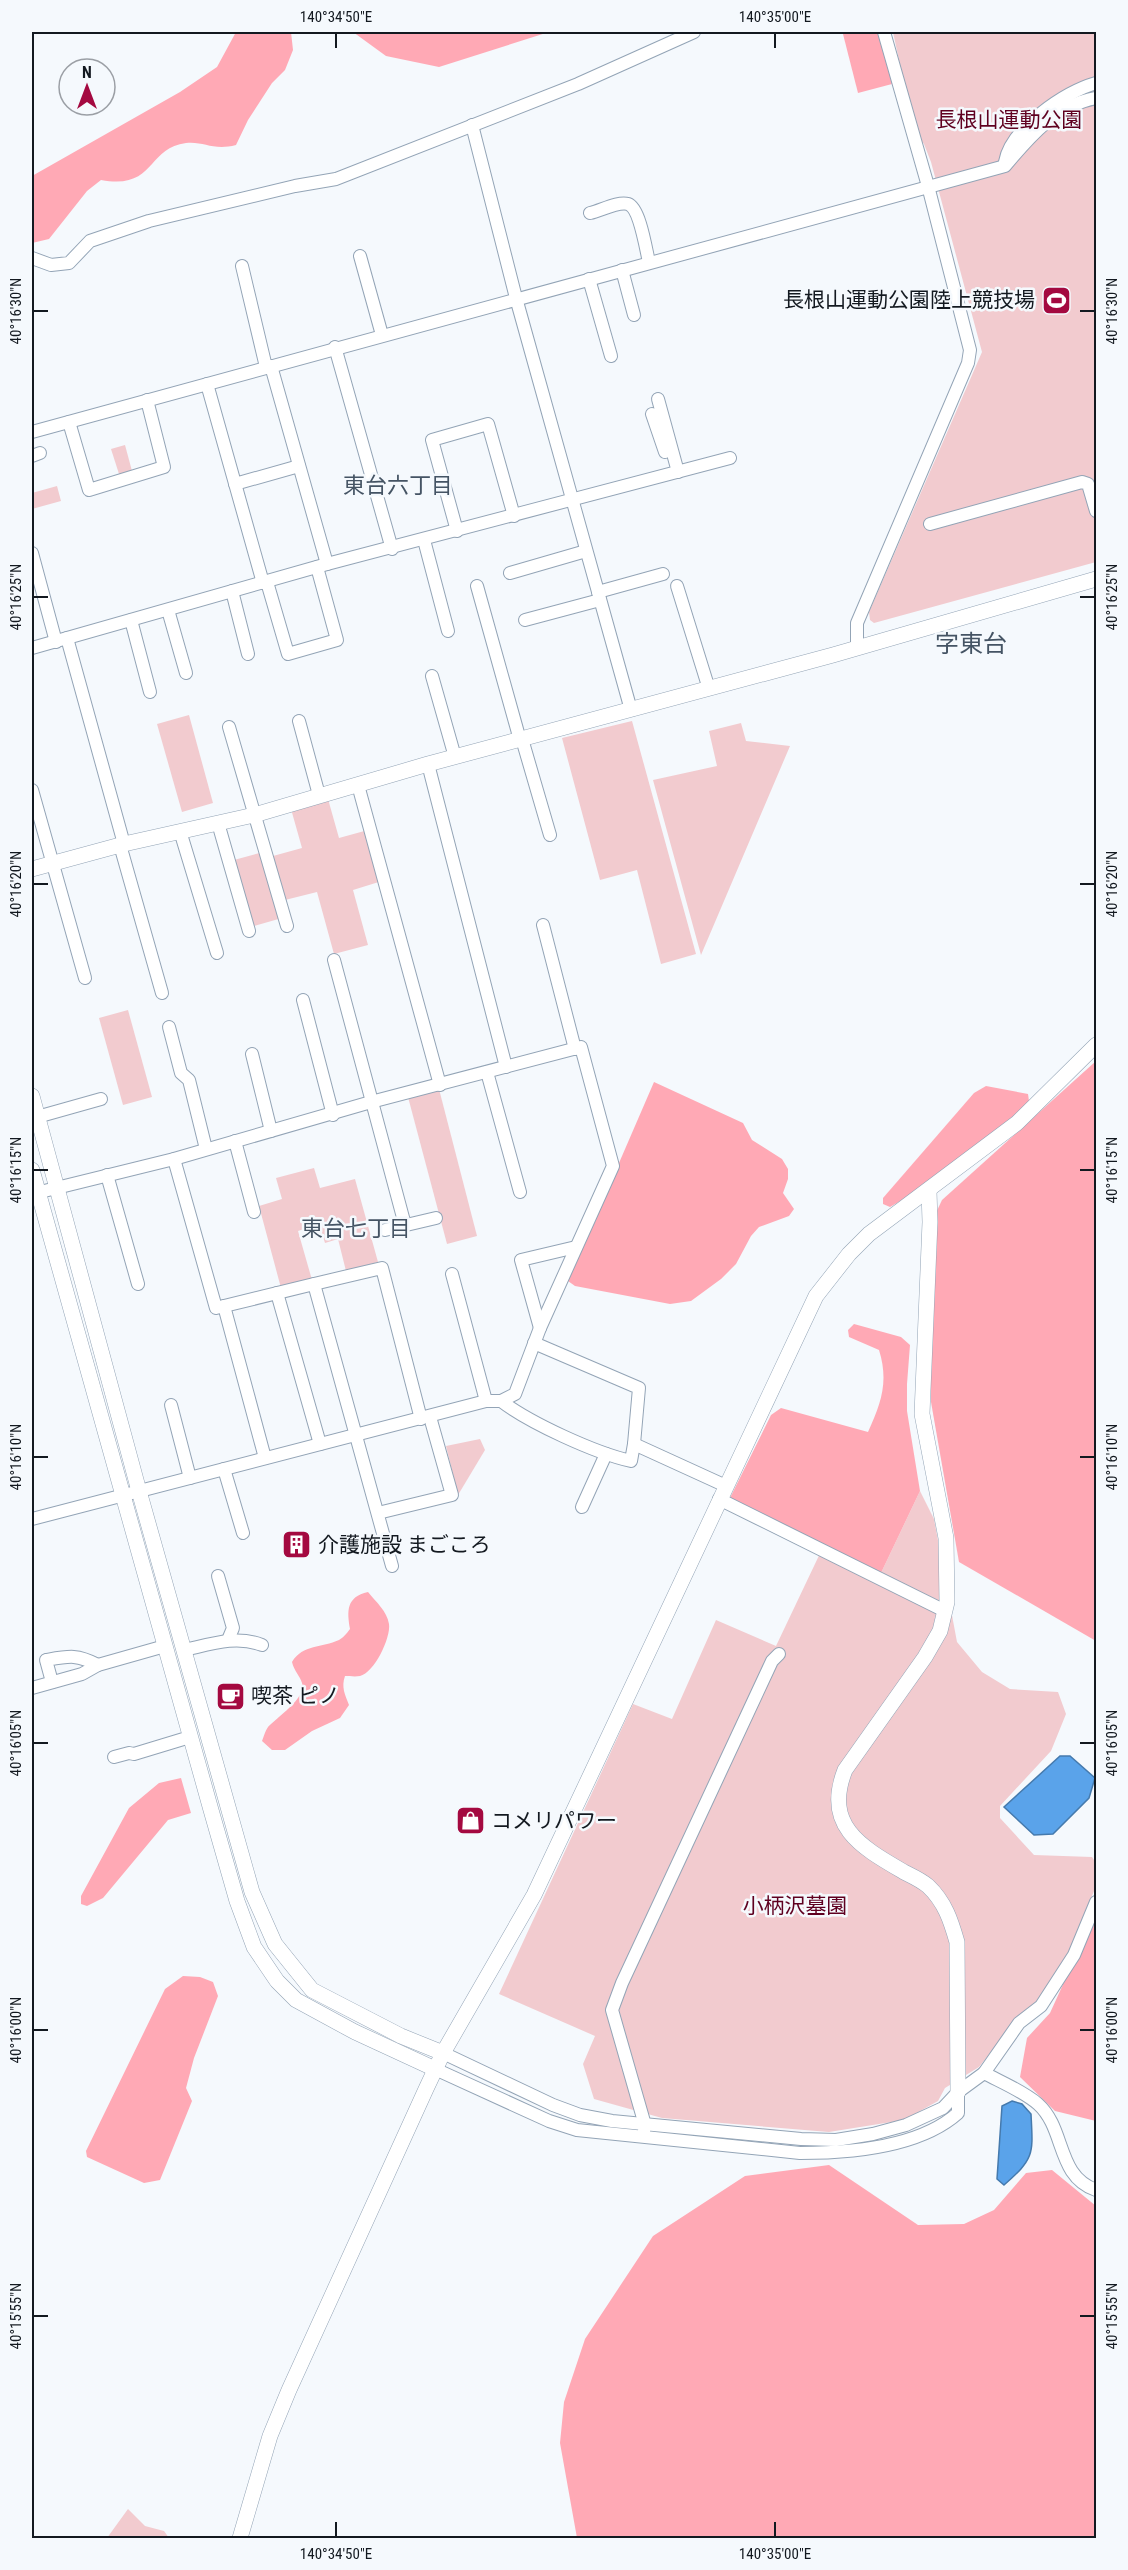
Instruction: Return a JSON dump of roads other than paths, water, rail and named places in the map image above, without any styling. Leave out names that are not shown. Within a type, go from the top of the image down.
[{"type":"street","points":[[32,258],[51,265],[69,263],[90,241],[149,221],[295,186],[336,179],[578,84],[694,32]]},
{"type":"street","points":[[857,647],[857,622],[968,363],[970,350],[928,186],[884,32]]},
{"type":"street","points":[[1005,166],[1010,145],[1025,128],[1053,105],[1078,90],[1096,83]]},
{"type":"street","points":[[32,432],[335,347],[1005,166],[1035,132],[1054,116],[1086,100],[1096,98]]},
{"type":"street","points":[[472,125],[516,298],[631,710]]},
{"type":"street","points":[[590,213],[625,204],[631,205],[637,212],[649,262]]},
{"type":"street","points":[[360,256],[382,335]]},
{"type":"street","points":[[207,384],[235,484],[288,654],[337,640],[299,466],[242,266]]},
{"type":"street","points":[[622,270],[634,315]]},
{"type":"street","points":[[589,279],[611,356]]},
{"type":"street","points":[[335,347],[392,549]]},
{"type":"street","points":[[658,399],[675,473]]},
{"type":"street","points":[[69,422],[89,489],[164,467],[147,400]]},
{"type":"street","points":[[652,414],[675,473]]},
{"type":"street","points":[[457,531],[432,440],[488,424],[514,516]]},
{"type":"street","points":[[32,648],[322,566],[730,458]]},
{"type":"street","points":[[235,484],[299,466]]},
{"type":"street","points":[[930,524],[1082,482],[1088,484],[1096,512]]},
{"type":"street","points":[[424,540],[448,632]]},
{"type":"street","points":[[510,573],[586,550]]},
{"type":"street","points":[[32,553],[61,640],[122,845],[162,993]]},
{"type":"street","points":[[525,620],[663,574]]},
{"type":"street","points":[[32,869],[122,845],[254,815],[428,764],[709,689],[1096,579]]},
{"type":"street","points":[[477,586],[549,835]]},
{"type":"street","points":[[677,586],[709,689]]},
{"type":"street","points":[[232,591],[248,654]]},
{"type":"street","points":[[168,610],[186,673]]},
{"type":"street","points":[[131,620],[150,692]]},
{"type":"street","points":[[432,676],[455,757]]},
{"type":"street","points":[[298,721],[320,795]]},
{"type":"street","points":[[229,727],[287,926]]},
{"type":"street","points":[[428,764],[506,1067]]},
{"type":"street","points":[[358,785],[440,1085]]},
{"type":"street","points":[[32,790],[85,978]]},
{"type":"street","points":[[218,823],[249,931]]},
{"type":"street","points":[[180,831],[217,953]]},
{"type":"street","points":[[543,925],[575,1049]]},
{"type":"street","points":[[334,960],[405,1225]]},
{"type":"street","points":[[303,1000],[333,1115]]},
{"type":"street","points":[[169,1027],[181,1073],[189,1080],[206,1149]]},
{"type":"street","points":[[240,2538],[266,2447],[289,2390],[435,2069],[534,1895],[816,1296],[849,1254],[869,1234],[1017,1123],[1096,1045]]},
{"type":"street","points":[[32,1519],[486,1401],[501,1401],[515,1394],[540,1328],[613,1166],[581,1047],[371,1102],[333,1115],[174,1159],[34,1193]]},
{"type":"street","points":[[252,1054],[271,1131]]},
{"type":"street","points":[[487,1072],[520,1192]]},
{"type":"street","points":[[32,1096],[139,1491],[252,1892],[275,1944],[312,1989],[401,2036],[580,2115],[645,2125],[801,2139],[836,2139],[873,2134],[906,2125],[943,2108],[958,2092],[984,2073],[1019,2023],[1041,2006],[1074,1955],[1096,1902]]},
{"type":"street","points":[[37,1118],[101,1099]]},
{"type":"street","points":[[235,1141],[254,1212]]},
{"type":"street","points":[[174,1159],[216,1308],[382,1268],[425,1418],[452,1495],[378,1513]]},
{"type":"street","points":[[32,1170],[34,1193],[123,1496],[237,1901],[254,1947],[277,1981],[296,2000],[356,2032],[549,2121],[577,2130],[800,2153],[844,2152],[905,2140],[947,2123],[958,2113],[957,1942],[952,1921],[942,1902],[926,1885],[859,1844],[846,1828],[838,1807],[838,1786],[845,1770],[925,1657],[940,1630],[945,1611],[948,1572],[946,1538],[922,1414],[930,1222],[929,1191]]},
{"type":"street","points":[[106,1175],[138,1284]]},
{"type":"street","points":[[385,1230],[436,1218]]},
{"type":"street","points":[[540,1328],[521,1260],[576,1247]]},
{"type":"street","points":[[452,1274],[486,1401]]},
{"type":"street","points":[[314,1284],[392,1566]]},
{"type":"street","points":[[277,1293],[320,1444]]},
{"type":"street","points":[[224,1306],[265,1458]]},
{"type":"street","points":[[501,1401],[517,1414],[606,1454],[631,1461],[639,1388],[534,1342]]},
{"type":"street","points":[[171,1405],[190,1478]]},
{"type":"street","points":[[634,1444],[945,1611]]},
{"type":"street","points":[[582,1507],[606,1454]]},
{"type":"street","points":[[224,1469],[243,1533]]},
{"type":"street","points":[[218,1576],[232,1628],[228,1640]]},
{"type":"street","points":[[185,1650],[228,1640],[249,1640],[262,1645]]},
{"type":"street","points":[[32,1688],[82,1674],[98,1665],[165,1646]]},
{"type":"street","points":[[644,2138],[645,2125],[612,2010],[626,1974],[772,1661],[779,1654]]},
{"type":"street","points":[[52,1682],[46,1660],[69,1656],[82,1657],[98,1665]]},
{"type":"street","points":[[114,1757],[134,1754],[190,1737]]},
{"type":"street","points":[[984,2073],[1038,2103],[1054,2125],[1064,2157],[1075,2177],[1096,2190]]},
{"type":"water","points":[[1060,1756],[1070,1756],[1095,1778],[1089,1798],[1053,1834],[1034,1835],[1004,1807]]},
{"type":"water","points":[[1012,2101],[1022,2104],[1031,2114],[1032,2147],[1022,2168],[1004,2185],[997,2179],[1002,2106]]},
{"type":"place","name":"長根山運動公園陸上競技場","points":[[1056,300]]},
{"type":"place","name":"介護施設 まごころ","points":[[297,1545]]},
{"type":"place","name":"喫茶 ピノ","points":[[230,1696]]},
{"type":"place","name":"コメリパワー","points":[[470,1821]]},
{"type":"district","name":"東台六丁目","points":[[398,485]]},
{"type":"district","name":"字東台","points":[[971,644]]},
{"type":"district","name":"東台七丁目","points":[[356,1228]]},
{"type":"park label","name":"長根山運動公園","points":[[1009,120]]},
{"type":"park label","name":"小柄沢墓園","points":[[795,1906]]}]
